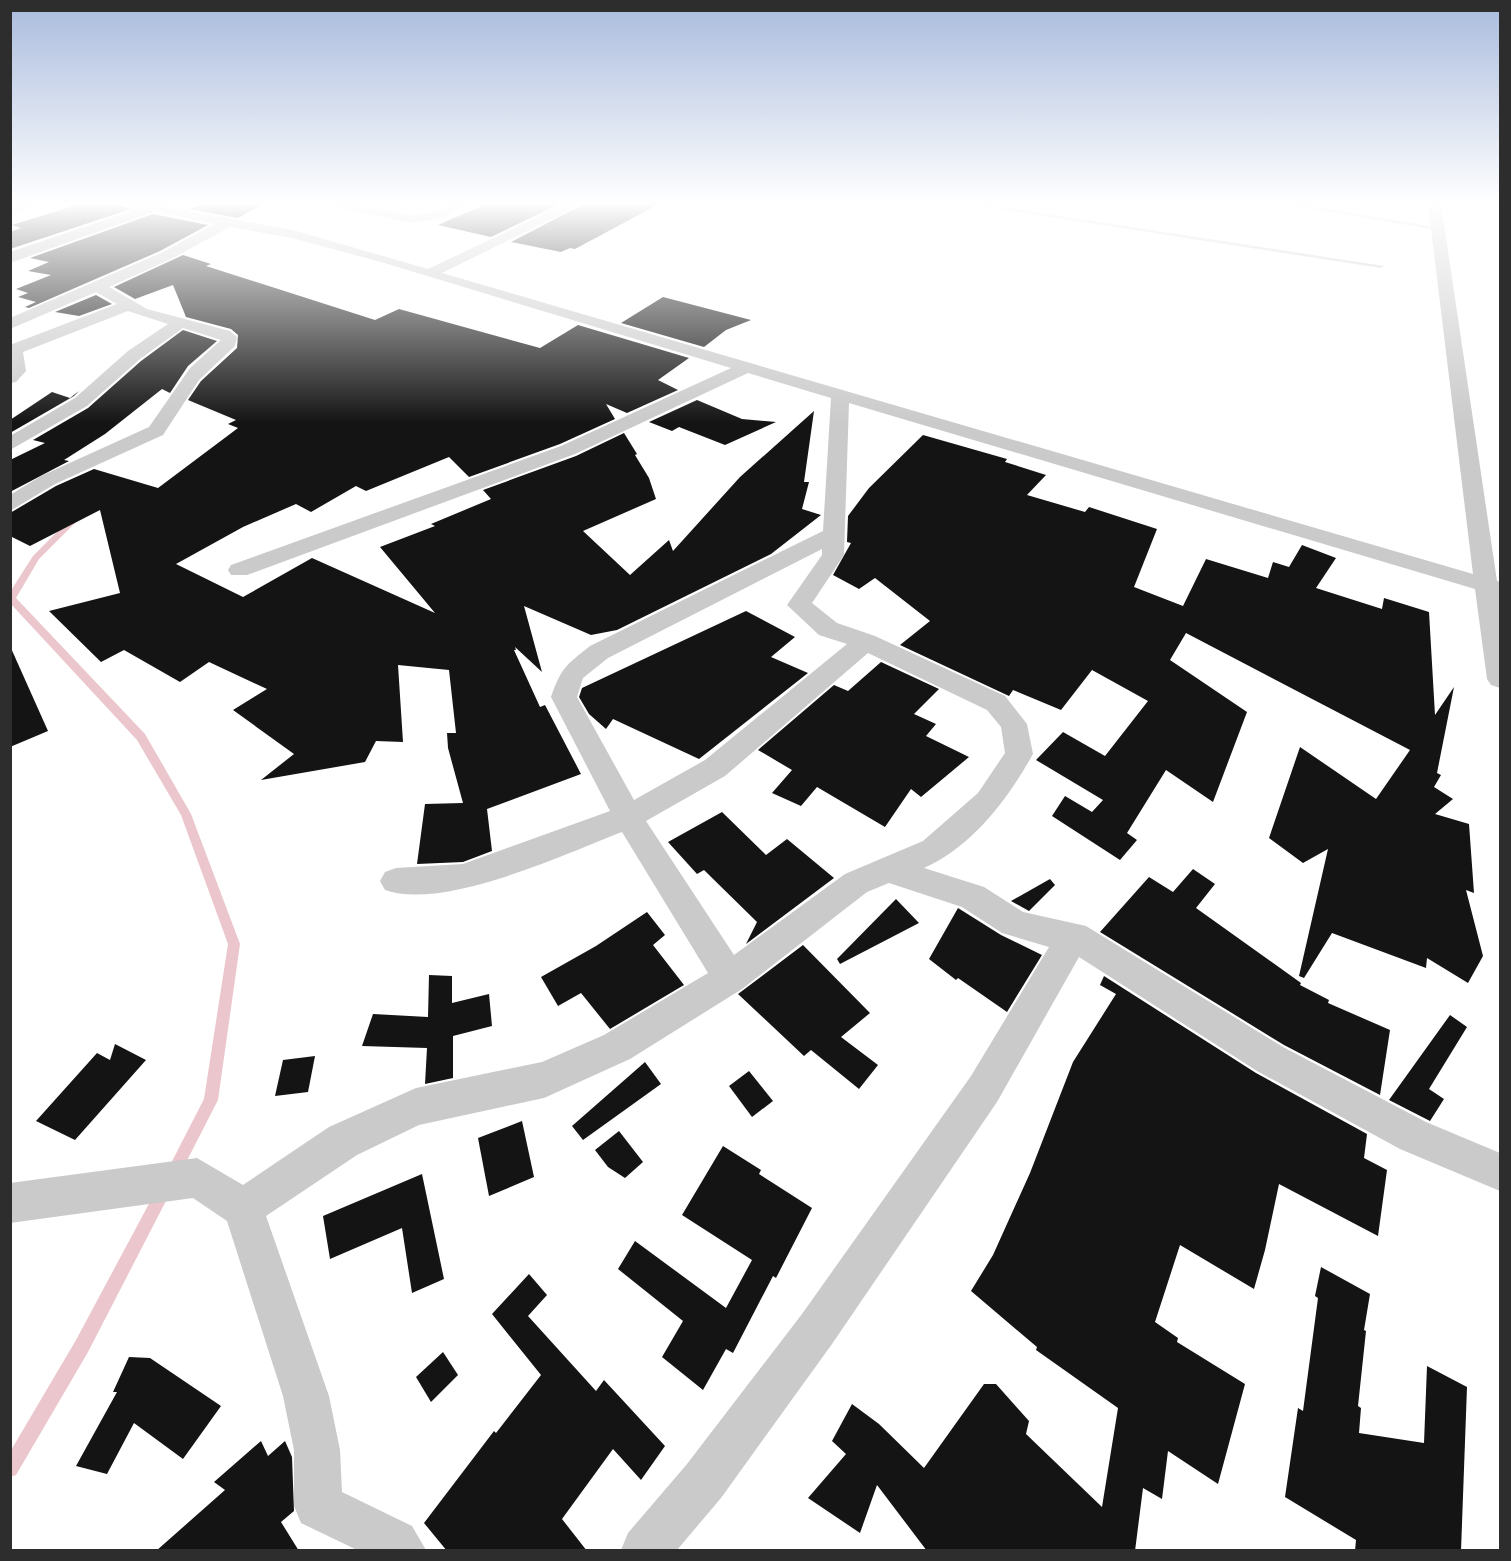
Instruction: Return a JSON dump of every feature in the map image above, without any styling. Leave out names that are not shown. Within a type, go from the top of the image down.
[{"type":"street","points":[[10,324],[115,277]]},
{"type":"street","points":[[439,277],[1494,587]]},
{"type":"street","points":[[1443,277],[1451,343],[1494,587],[1500,679]]},
{"type":"street","points":[[10,506],[48,480],[156,431],[169,416],[188,382],[210,357],[229,342],[229,337],[224,333],[141,312],[131,304],[95,285]]},
{"type":"street","points":[[10,378],[16,371],[12,350],[131,304]]},
{"type":"street","points":[[10,444],[81,402],[134,355],[181,322]]},
{"type":"street","points":[[239,570],[568,450],[748,367]]},
{"type":"street","points":[[243,1208],[343,1142],[417,1107],[544,1080],[616,1047],[730,978],[856,883],[934,850],[988,801],[1019,754],[1014,724],[996,703],[866,642],[828,629],[799,605],[832,555],[840,394]]},
{"type":"street","points":[[730,978],[628,817],[564,697],[572,674],[599,652],[834,534]]},
{"type":"street","points":[[396,881],[463,877],[533,854],[628,817],[715,768],[866,642]]},
{"type":"street","points":[[890,870],[974,897],[1013,923],[1041,932],[1074,936],[1270,1059],[1413,1136],[1500,1172]]},
{"type":"street","points":[[645,1551],[704,1481],[844,1290],[984,1089],[1074,936]]},
{"type":"street","points":[[10,1203],[197,1178],[243,1208],[306,1396],[317,1450],[318,1506],[394,1543],[401,1551]]},
{"type":"building","points":[[46,277],[101,277],[29,308],[25,307],[36,302],[18,297],[28,293],[16,289]]},
{"type":"building","points":[[136,277],[240,277],[375,320],[399,309],[540,348],[578,325],[689,358],[658,380],[678,390],[627,413],[606,404],[615,419],[560,444],[469,477],[449,457],[366,491],[356,486],[311,512],[296,504],[243,527],[176,564],[243,597],[312,558],[435,613],[380,547],[435,526],[431,524],[491,499],[483,490],[576,456],[624,433],[649,478],[656,499],[583,531],[630,575],[669,540],[673,551],[740,477],[814,411],[804,482],[809,482],[802,509],[821,515],[771,554],[617,630],[591,635],[524,606],[542,672],[515,647],[516,650],[514,650],[540,707],[545,705],[581,774],[487,809],[492,851],[463,862],[417,864],[425,804],[463,803],[448,748],[447,733],[456,733],[449,670],[398,665],[403,742],[376,741],[365,762],[261,780],[294,754],[233,710],[267,689],[209,662],[180,682],[124,650],[101,662],[49,611],[120,593],[100,510],[30,546],[10,536],[10,513],[56,486],[94,469],[158,488],[238,428],[228,424],[236,420],[188,400],[201,381],[237,348],[238,335],[231,329],[186,317],[173,285],[135,299],[114,287]]},
{"type":"building","points":[[96,295],[112,304],[79,316],[55,312]]},
{"type":"building","points":[[663,297],[751,320],[726,330],[704,347],[621,323]]},
{"type":"building","points":[[183,330],[217,341],[188,366],[170,393],[162,389],[105,434],[64,460],[69,461],[10,492],[10,460],[45,443],[33,440],[88,408],[141,361]]},
{"type":"building","points":[[79,391],[74,396],[10,433],[10,420],[52,392],[70,398]]},
{"type":"building","points":[[697,400],[742,419],[776,422],[725,445],[679,427],[672,431],[649,422]]},
{"type":"building","points":[[923,435],[1007,459],[1005,462],[1046,475],[1027,495],[1085,512],[1089,507],[1157,529],[1134,587],[1183,606],[1206,559],[1268,578],[1273,562],[1289,567],[1302,545],[1336,558],[1316,588],[1382,609],[1384,598],[1429,612],[1435,715],[1454,687],[1437,773],[1441,775],[1434,787],[1453,799],[1435,814],[1469,824],[1474,893],[1466,890],[1483,956],[1468,983],[1427,958],[1426,968],[1332,933],[1304,978],[1299,976],[1328,849],[1303,863],[1269,838],[1300,747],[1376,799],[1410,750],[1186,633],[1170,660],[1247,712],[1213,802],[1166,770],[1127,833],[1137,840],[1120,860],[1052,816],[1065,796],[1092,812],[1103,800],[1036,760],[1063,732],[1105,756],[1148,701],[1092,670],[1061,710],[1013,690],[1009,696],[900,645],[930,621],[875,578],[859,589],[833,575],[851,543],[847,542],[848,516],[869,488]]},
{"type":"building","points":[[746,611],[795,637],[771,657],[808,673],[699,759],[613,719],[606,729],[589,714],[579,697],[582,688]]},
{"type":"building","points":[[10,646],[48,731],[10,747]]},
{"type":"building","points":[[881,662],[939,689],[914,714],[936,724],[926,736],[969,757],[921,797],[911,789],[885,827],[817,787],[801,806],[772,793],[792,770],[758,750],[834,685],[848,691]]},
{"type":"building","points":[[722,812],[766,855],[787,839],[834,878],[746,944],[757,922],[704,870],[697,874],[668,842]]},
{"type":"building","points":[[1193,869],[1215,884],[1196,908],[1301,983],[1300,985],[1329,1000],[1328,1003],[1390,1030],[1380,1095],[1284,1045],[1100,932],[1149,877],[1173,892]]},
{"type":"building","points":[[1050,879],[1055,885],[1029,911],[1011,901]]},
{"type":"building","points":[[896,899],[919,923],[840,964],[837,959]]},
{"type":"building","points":[[958,908],[1001,935],[1042,955],[1007,1012],[958,978],[956,980],[929,959]]},
{"type":"building","points":[[647,912],[665,935],[653,945],[684,985],[610,1029],[581,993],[558,1006],[541,977],[596,946]]},
{"type":"building","points":[[803,945],[870,1013],[841,1037],[878,1065],[859,1089],[811,1050],[804,1056],[738,994]]},
{"type":"building","points":[[429,975],[452,976],[452,1003],[489,994],[492,1026],[453,1036],[453,1078],[425,1084],[427,1048],[362,1046],[373,1014],[428,1017]]},
{"type":"building","points":[[1104,976],[1256,1073],[1367,1134],[1364,1158],[1387,1170],[1378,1236],[1279,1184],[1254,1289],[1180,1245],[1155,1322],[1178,1338],[1177,1342],[1245,1384],[1218,1484],[1168,1451],[1162,1499],[1143,1488],[1135,1551],[927,1551],[877,1485],[860,1533],[808,1498],[846,1454],[832,1441],[852,1404],[879,1424],[924,1468],[984,1384],[996,1384],[1029,1421],[1026,1434],[1102,1507],[1118,1408],[1036,1350],[1037,1347],[971,1291],[993,1255],[1030,1173],[1073,1062],[1116,994],[1100,985]]},
{"type":"building","points":[[1450,1015],[1467,1027],[1429,1089],[1444,1099],[1430,1121],[1389,1100]]},
{"type":"building","points":[[115,1044],[146,1060],[75,1140],[36,1121],[97,1053],[110,1060]]},
{"type":"building","points":[[315,1056],[308,1092],[275,1096],[283,1060]]},
{"type":"building","points":[[645,1062],[661,1084],[583,1140],[572,1126]]},
{"type":"building","points":[[749,1071],[773,1101],[752,1117],[729,1086]]},
{"type":"building","points":[[522,1121],[534,1177],[489,1196],[478,1138]]},
{"type":"building","points":[[619,1131],[643,1162],[625,1178],[608,1167],[595,1150]]},
{"type":"building","points":[[723,1146],[761,1170],[759,1174],[812,1208],[776,1278],[773,1276],[733,1353],[726,1349],[703,1390],[662,1357],[683,1321],[618,1269],[635,1241],[726,1308],[752,1260],[682,1215]]},
{"type":"building","points":[[422,1174],[444,1279],[412,1293],[402,1228],[330,1259],[323,1216]]},
{"type":"building","points":[[1321,1267],[1370,1294],[1364,1330],[1366,1331],[1358,1406],[1361,1408],[1359,1433],[1424,1443],[1427,1366],[1467,1387],[1461,1551],[1355,1551],[1356,1540],[1285,1497],[1298,1408],[1303,1411],[1318,1298],[1315,1296]]},
{"type":"building","points":[[529,1274],[547,1295],[528,1316],[596,1391],[604,1380],[665,1446],[641,1480],[613,1449],[562,1519],[587,1551],[447,1551],[424,1523],[494,1431],[496,1433],[541,1375],[492,1314]]},
{"type":"building","points":[[443,1352],[458,1375],[431,1402],[416,1377]]},
{"type":"building","points":[[129,1357],[150,1358],[221,1406],[183,1459],[134,1423],[107,1474],[76,1466],[117,1392],[113,1392]]},
{"type":"building","points":[[261,1441],[268,1456],[285,1441],[292,1457],[294,1511],[281,1522],[299,1551],[156,1551],[225,1490],[214,1482]]},
{"type":"waterway","points":[[78,516],[36,558],[11,598],[141,737],[186,814],[234,944],[211,1100],[173,1173]]},
{"type":"waterway","points":[[10,1469],[82,1346],[163,1192]]}]
